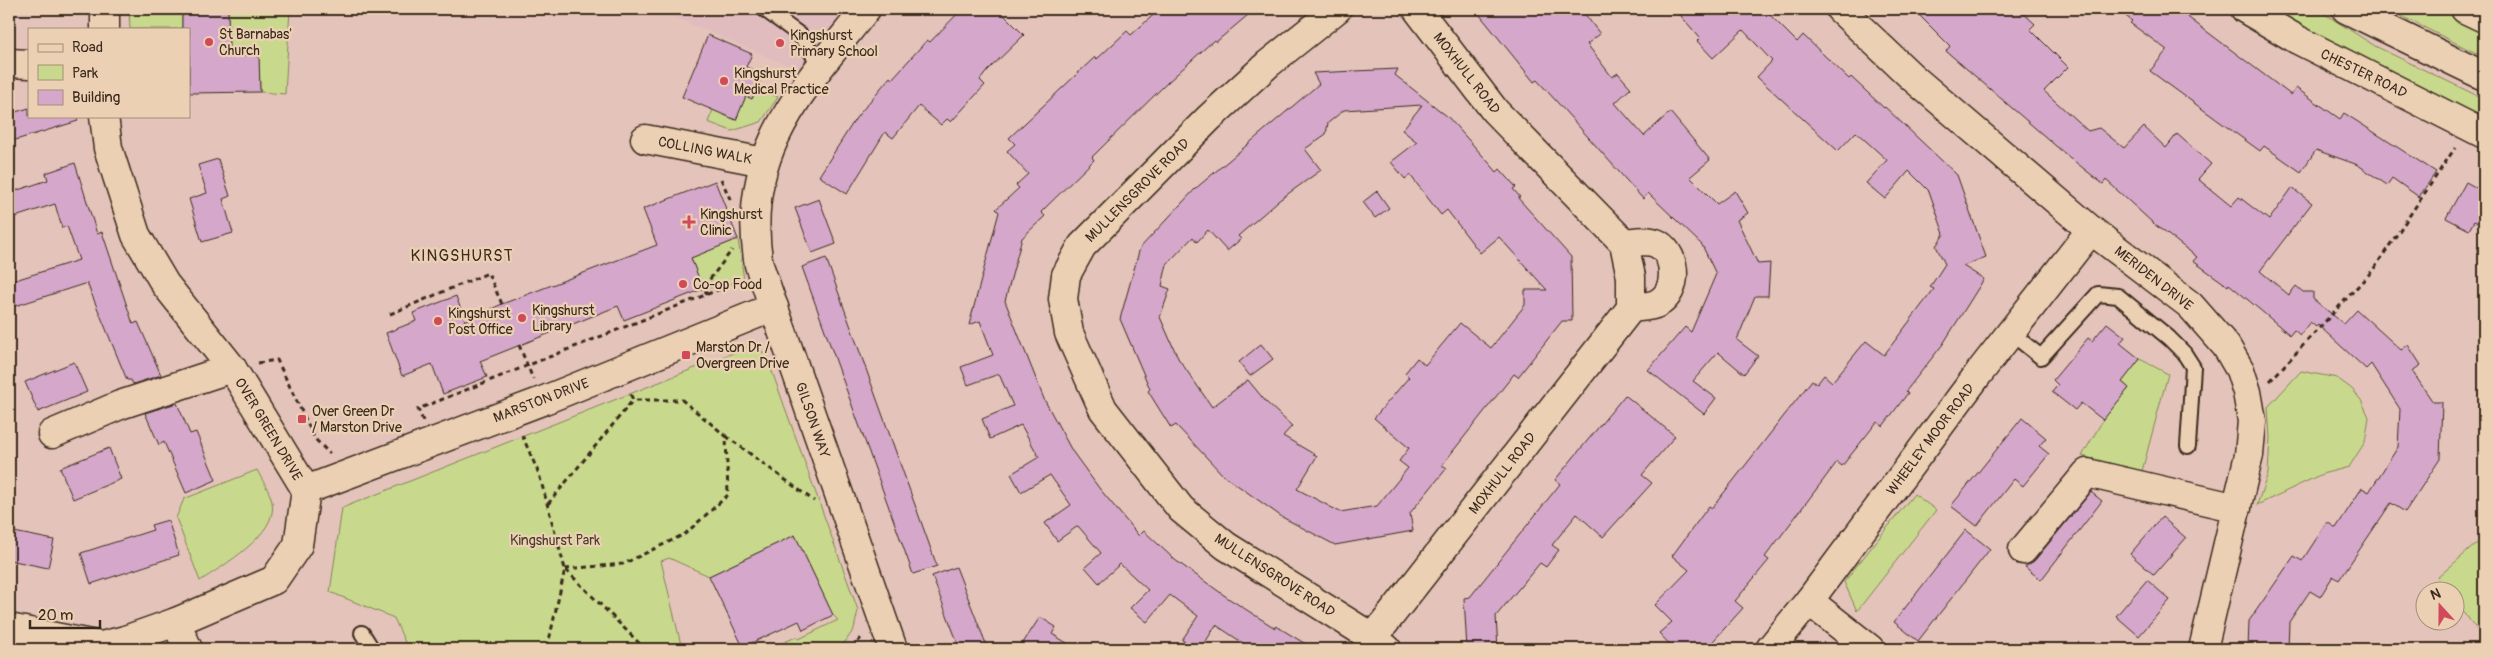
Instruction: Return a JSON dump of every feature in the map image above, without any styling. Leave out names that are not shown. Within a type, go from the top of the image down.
[{"type":"street","points":[[105,9],[105,28]]},
{"type":"street","name":"GILSON WAY","points":[[866,9],[821,67],[774,136],[764,162],[758,196],[756,244],[759,265],[891,648]]},
{"type":"street","name":"MULLENSGROVE ROAD","points":[[1337,9],[1268,64],[1208,118],[1082,246],[1066,275],[1063,298],[1069,333],[1103,409],[1181,509],[1226,546],[1380,643]]},
{"type":"street","name":"MOXHULL ROAD","points":[[1417,9],[1495,111],[1624,243]]},
{"type":"street","name":"MERIDEN DRIVE","points":[[1840,9],[1912,77],[2091,230],[2190,305],[2211,327],[2240,370],[2252,421],[2249,455],[2202,649]]},
{"type":"street","name":"CHESTER ROAD","points":[[2245,9],[2298,40],[2477,130]]},
{"type":"street","points":[[2346,9],[2484,76]]},
{"type":"street","points":[[2464,9],[2484,18]]},
{"type":"street","points":[[9,64],[28,64]]},
{"type":"street","name":"OVER GREEN DRIVE","points":[[9,628],[101,646],[176,622],[274,580],[298,545],[306,490],[244,366],[165,284],[136,235],[108,148],[104,118]]},
{"type":"street","name":"COLLING WALK","points":[[645,139],[764,162]]},
{"type":"street","name":"WHEELEY MOOR ROAD","points":[[1770,649],[1809,601],[2091,230]]},
{"type":"street","points":[[1624,243],[1657,243],[1666,250],[1674,268],[1668,295],[1657,304],[1631,308],[1631,277],[1624,243]]},
{"type":"street","name":"MARSTON DRIVE","points":[[306,490],[542,401],[774,308]]},
{"type":"street","name":"MOXHULL ROAD","points":[[1380,643],[1631,308]]},
{"type":"street","points":[[52,434],[120,405],[244,366]]},
{"type":"street","points":[[2024,550],[2087,473],[2237,508]]},
{"type":"street","points":[[1809,601],[1870,649]]},
{"type":"street","points":[[176,622],[188,649]]},
{"type":"lane","points":[[764,9],[800,35],[821,67]]},
{"type":"lane","points":[[2011,333],[2041,357],[2098,294],[2118,296],[2170,338],[2184,353],[2193,367],[2188,446]]},
{"type":"lane","points":[[362,633],[372,649]]},
{"type":"path","points":[[2249,404],[2373,270],[2477,130]]},
{"type":"path","points":[[720,175],[734,208]]},
{"type":"path","points":[[707,295],[704,287],[733,248]]},
{"type":"path","points":[[390,314],[488,272],[502,304]]},
{"type":"path","points":[[424,423],[418,409],[744,280]]},
{"type":"path","points":[[520,345],[528,366]]},
{"type":"path","points":[[244,366],[277,360],[315,439],[330,454],[337,455]]},
{"type":"path","points":[[626,384],[633,400]]},
{"type":"path","points":[[633,400],[682,400],[726,436],[816,502]]},
{"type":"path","points":[[548,504],[633,400]]},
{"type":"path","points":[[520,429],[539,474],[566,569],[550,636],[545,649]]},
{"type":"path","points":[[566,569],[622,564],[685,534],[728,494],[726,436]]},
{"type":"path","points":[[566,569],[645,649]]},
{"type":"shaded area","name":"Kingshurst Primary School","points":[[655,9],[848,9],[801,71]]},
{"type":"green space","points":[[129,9],[182,9],[182,28],[130,28]]},
{"type":"green space","points":[[228,9],[290,9],[285,94],[260,92],[259,55],[229,55]]},
{"type":"green space","points":[[2268,9],[2317,9],[2375,46],[2484,99],[2484,125]]},
{"type":"green space","points":[[2387,9],[2440,9],[2484,30],[2484,57]]},
{"type":"green space","points":[[757,88],[778,97],[761,122],[732,131],[708,122],[713,110],[736,120],[746,96],[752,99]]},
{"type":"green space","points":[[738,239],[744,280],[703,289],[691,258]]},
{"type":"green space","name":"Kingshurst Park","points":[[753,345],[766,355],[858,610],[854,629],[841,648],[769,649],[796,637],[799,639],[838,620],[833,615],[795,535],[709,576],[669,558],[661,561],[682,649],[408,649],[394,618],[330,592],[342,508]]},
{"type":"green space","points":[[2140,359],[2168,374],[2142,471],[2082,456],[2103,420],[2129,388],[2122,382]]},
{"type":"green space","points":[[2301,371],[2337,378],[2352,389],[2361,400],[2369,417],[2365,442],[2349,467],[2322,474],[2257,505],[2268,473],[2270,438],[2268,407]]},
{"type":"green space","points":[[257,470],[272,502],[272,514],[267,526],[247,548],[200,581],[176,518],[184,499]]},
{"type":"green space","points":[[1914,494],[1936,510],[1857,611],[1844,582]]},
{"type":"green space","points":[[2484,537],[2484,639],[2466,615],[2466,580],[2439,580],[2437,578]]},
{"type":"building","name":"St Barnabas' Church","points":[[182,9],[228,9],[229,55],[259,55],[260,92],[190,93],[190,28],[182,28]]},
{"type":"building","points":[[962,9],[998,9],[1024,35],[988,70],[980,80],[985,85],[951,122],[947,119],[941,125],[919,106],[893,138],[885,132],[847,194],[819,176],[856,118],[890,77],[892,79],[927,40],[930,42]]},
{"type":"building","points":[[1160,9],[1255,9],[1216,42],[1214,40],[1167,83],[1092,157],[1094,160],[1041,212],[1045,216],[1022,238],[1005,301],[1044,399],[1072,451],[1099,488],[1139,536],[1144,531],[1175,560],[1228,598],[1275,628],[1276,626],[1314,649],[1252,649],[1216,625],[1201,649],[1195,649],[1182,640],[1198,616],[1170,595],[1147,622],[1130,608],[1148,590],[1120,564],[1099,583],[1085,567],[1101,553],[1078,526],[1057,541],[1045,523],[1071,505],[1050,475],[1021,492],[1011,474],[1039,457],[1021,425],[990,439],[982,419],[1013,406],[999,374],[968,385],[961,367],[993,355],[980,321],[969,325],[999,212],[996,209],[1019,188],[1016,185],[1028,174],[1007,151],[1015,144],[1009,138],[1095,57],[1097,59],[1127,31],[1131,35]]},
{"type":"building","points":[[1475,9],[1581,9],[1600,34],[1587,44],[1612,77],[1618,73],[1631,88],[1615,103],[1644,136],[1670,112],[1710,160],[1690,177],[1717,204],[1735,191],[1748,213],[1737,220],[1758,264],[1770,263],[1768,296],[1755,296],[1737,340],[1758,356],[1744,374],[1718,352],[1693,381],[1716,398],[1704,414],[1648,370],[1685,327],[1691,332],[1716,274],[1702,245],[1648,193],[1643,199],[1537,80],[1534,82]]},
{"type":"building","points":[[1675,9],[1764,9],[1797,42],[1803,35],[1849,79],[1851,77],[1885,107],[1957,175],[1986,257],[1963,266],[1984,279],[1943,344],[1906,391],[1908,393],[1883,426],[1877,422],[1842,466],[1837,462],[1765,557],[1769,560],[1735,601],[1743,608],[1706,649],[1674,649],[1659,633],[1672,622],[1655,605],[1689,570],[1672,556],[1709,506],[1712,508],[1812,380],[1817,384],[1824,375],[1832,382],[1866,341],[1884,355],[1934,289],[1930,287],[1945,264],[1936,246],[1944,234],[1929,191],[1909,171],[1885,199],[1866,183],[1887,160],[1856,132],[1838,151],[1757,77],[1772,61],[1743,30],[1713,58],[1697,41],[1700,38]]},
{"type":"building","points":[[1913,9],[2019,9],[2035,24],[2030,29],[2068,67],[2044,91],[2088,131],[2099,128],[2124,148],[2144,127],[2166,148],[2177,134],[2211,164],[2198,179],[2231,206],[2239,197],[2269,220],[2292,188],[2312,203],[2260,271],[2289,295],[2296,286],[2303,292],[2313,292],[2313,299],[2344,324],[2357,310],[2401,350],[2408,345],[2421,365],[2412,371],[2433,402],[2442,402],[2440,459],[2405,512],[2391,503],[2339,580],[2333,576],[2320,597],[2310,591],[2289,622],[2288,649],[2248,649],[2249,621],[2294,556],[2302,561],[2327,522],[2336,528],[2362,488],[2369,492],[2398,447],[2400,409],[2371,364],[2366,369],[2318,325],[2316,327],[2310,322],[2300,335],[2294,330],[2290,335],[2229,284],[2228,286],[2193,261],[2197,257],[2154,224],[2106,180],[2103,184],[2064,153],[1946,51],[1950,46]]},
{"type":"building","points":[[2117,9],[2177,9],[2291,95],[2296,88],[2340,119],[2344,113],[2436,172],[2419,197],[2392,178],[2387,185],[2358,165],[2316,150],[2301,172],[2264,146],[2260,151],[2150,71],[2167,50],[2130,23],[2132,21]]},
{"type":"building","name":"Kingshurst Medical Practice","points":[[708,35],[752,54],[746,67],[763,74],[752,99],[746,96],[736,120],[682,97]]},
{"type":"building","points":[[1398,69],[1395,75],[1448,117],[1497,172],[1500,169],[1516,187],[1513,189],[1520,197],[1518,198],[1571,257],[1572,321],[1562,321],[1518,377],[1514,374],[1442,465],[1447,468],[1410,513],[1413,531],[1335,545],[1282,517],[1223,475],[1176,425],[1171,428],[1148,391],[1150,389],[1120,319],[1140,248],[1195,189],[1319,84],[1313,73]],"holes":[[[1422,105],[1402,130],[1417,142],[1391,162],[1405,179],[1410,175],[1441,215],[1447,210],[1480,253],[1499,237],[1547,290],[1525,290],[1525,305],[1491,348],[1460,323],[1425,365],[1417,358],[1405,373],[1409,377],[1374,418],[1409,448],[1399,461],[1408,468],[1377,506],[1340,512],[1297,489],[1317,456],[1283,436],[1292,426],[1266,402],[1248,380],[1212,407],[1178,358],[1160,317],[1170,289],[1162,286],[1167,264],[1193,237],[1197,242],[1208,230],[1227,251],[1241,239],[1238,236],[1278,201],[1321,170],[1305,149],[1326,134],[1328,123],[1344,110]]]},
{"type":"building","points":[[28,108],[28,118],[77,118],[78,121],[9,142],[9,114]]},
{"type":"building","points":[[218,159],[230,196],[223,199],[233,233],[202,242],[189,199],[207,193],[198,165]]},
{"type":"building","points":[[75,163],[97,234],[102,232],[133,324],[138,322],[161,375],[133,384],[131,380],[127,380],[87,283],[9,308],[9,282],[79,260],[67,226],[62,228],[55,204],[9,219],[9,193],[48,180],[46,173]]},
{"type":"building","points":[[715,181],[738,239],[691,258],[703,289],[624,320],[618,306],[480,361],[487,377],[443,394],[432,364],[402,376],[386,333],[416,321],[413,313],[456,296],[465,321],[502,304],[657,245],[643,209]]},
{"type":"building","points":[[2466,182],[2484,192],[2484,226],[2474,221],[2469,230],[2446,218]]},
{"type":"building","points":[[1377,191],[1389,208],[1375,218],[1363,202]]},
{"type":"building","points":[[819,199],[836,244],[812,253],[795,208]]},
{"type":"building","points":[[826,258],[937,566],[913,574],[802,267]]},
{"type":"building","points":[[2107,323],[2125,337],[2120,343],[2140,359],[2122,382],[2129,388],[2103,420],[2081,403],[2075,410],[2052,392],[2058,385],[2053,380],[2088,338],[2092,341]]},
{"type":"building","points":[[1261,344],[1273,359],[1250,376],[1239,362]]},
{"type":"building","points":[[74,362],[87,392],[38,412],[25,382]]},
{"type":"building","points":[[1625,395],[1675,436],[1642,475],[1652,483],[1603,537],[1577,514],[1552,545],[1559,550],[1546,567],[1540,563],[1496,616],[1498,649],[1467,649],[1464,598],[1470,597],[1560,484],[1555,480]]},
{"type":"building","points":[[177,403],[190,434],[196,432],[216,480],[186,493],[164,442],[159,445],[145,413]]},
{"type":"building","points":[[2022,418],[2046,438],[2039,446],[2049,454],[2023,486],[2014,479],[1977,526],[1951,506]]},
{"type":"building","points":[[109,448],[121,479],[73,499],[60,468]]},
{"type":"building","points":[[2091,492],[2102,501],[2041,580],[2025,567],[2035,560]]},
{"type":"building","points":[[2162,517],[2186,538],[2154,575],[2130,554]]},
{"type":"building","points":[[168,520],[179,555],[91,584],[81,553],[153,530],[151,525]]},
{"type":"building","points":[[1966,530],[1990,549],[1918,641],[1894,622]]},
{"type":"building","points":[[9,531],[54,540],[48,568],[9,560]]},
{"type":"building","points":[[795,535],[833,615],[803,630],[799,621],[743,647],[709,576]]},
{"type":"building","points":[[956,567],[988,649],[960,649],[932,576]]},
{"type":"building","points":[[2147,580],[2170,600],[2139,636],[2116,616]]},
{"type":"building","points":[[1040,617],[1056,627],[1052,634],[1077,649],[1019,649]]},
{"type":"place","name":"St Barnabas' Church","points":[[209,42]]},
{"type":"place","name":"Kingshurst Primary School","points":[[780,43]]},
{"type":"place","name":"Kingshurst Medical Practice","points":[[724,81]]},
{"type":"place","name":"Kingshurst Clinic","points":[[689,222]]},
{"type":"place","name":"Co-op Food","points":[[683,284]]},
{"type":"place","name":"Kingshurst Library","points":[[522,318]]},
{"type":"place","name":"Kingshurst Post Office","points":[[438,321]]},
{"type":"place","name":"Marston Dr / Overgreen Drive","points":[[686,355]]},
{"type":"place","name":"Over Green Dr / Marston Drive","points":[[302,419]]},
{"type":"district","name":"KINGSHURST","points":[[462,255]]}]
